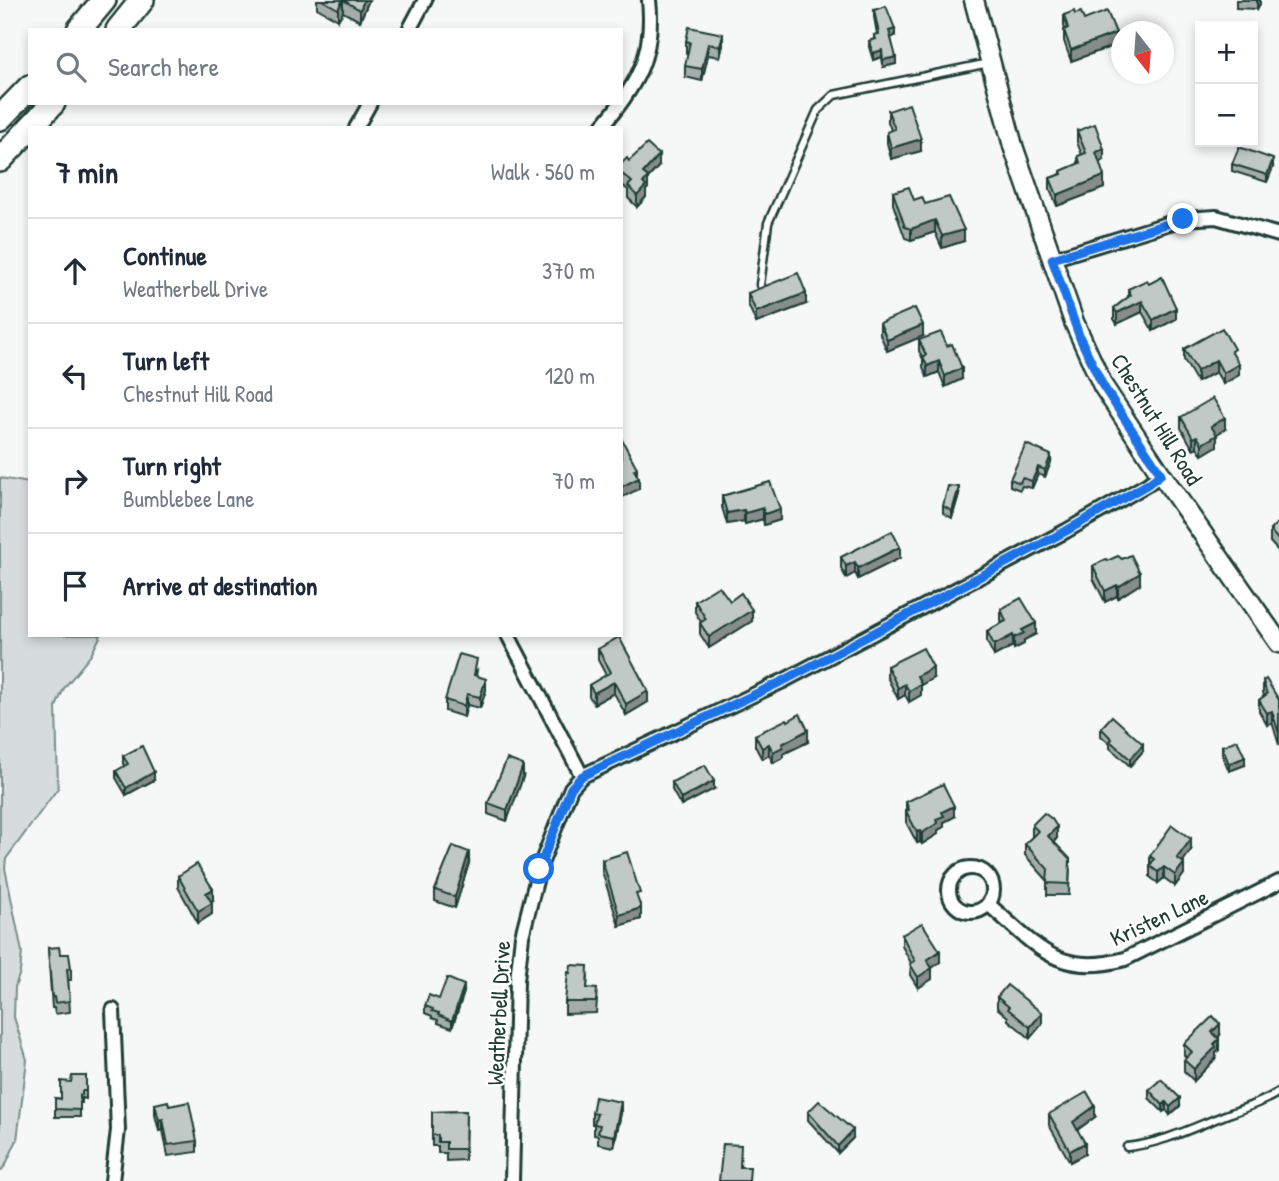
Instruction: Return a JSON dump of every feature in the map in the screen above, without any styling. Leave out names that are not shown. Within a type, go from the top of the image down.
[{"type":"highway","points":[[81,28],[104,0]]},
{"type":"highway","points":[[120,28],[142,0]]},
{"type":"highway","points":[[0,118],[28,89]]},
{"type":"highway","points":[[32,126],[51,105]]},
{"type":"highway","points":[[0,160],[28,130]]},
{"type":"main road","name":"Chestnut Hill Road","points":[[974,0],[1013,146],[1080,338],[1103,386],[1279,643]]},
{"type":"street","points":[[410,28],[425,0]]},
{"type":"street","points":[[623,100],[647,57],[652,23],[649,0]]},
{"type":"street","points":[[357,126],[369,105]]},
{"type":"street","points":[[603,126],[620,105]]},
{"type":"street","points":[[1052,259],[1183,219],[1216,217],[1279,235]]},
{"type":"street","points":[[509,637],[582,776],[785,680],[1066,531],[1161,474]]},
{"type":"street","name":"Weatherbell Drive","points":[[512,1181],[517,980],[523,936],[539,869],[571,788],[582,776]]},
{"type":"street","name":"Kristen Lane","points":[[988,904],[1051,956],[1085,965],[1106,964],[1135,954],[1279,882]]},
{"type":"street","points":[[112,1181],[118,1129],[113,1010]]},
{"type":"lane","points":[[760,285],[768,223],[818,110],[834,95],[991,62]]},
{"type":"lane","points":[[1127,1147],[1146,1145],[1183,1133],[1279,1092]]},
{"type":"shaded area","points":[[0,478],[28,483],[28,637],[100,637],[91,655],[64,688],[56,707],[58,788],[6,859],[5,868],[22,952],[15,987],[14,1017],[27,1060],[17,1140],[0,1172]]},
{"type":"building","points":[[322,0],[343,0],[338,9]]},
{"type":"building","points":[[343,0],[364,0],[360,10]]},
{"type":"building","points":[[886,6],[895,29],[889,31],[896,57],[883,60],[882,50],[873,53],[869,41],[876,39],[874,35],[879,34],[874,10]]},
{"type":"building","points":[[1074,11],[1075,14],[1081,12],[1084,20],[1107,11],[1111,21],[1111,35],[1071,50],[1064,30],[1068,28],[1064,15]]},
{"type":"building","points":[[689,27],[723,34],[720,46],[708,44],[702,69],[685,66],[690,42],[686,41]]},
{"type":"building","points":[[909,104],[921,139],[891,148],[887,132],[895,129],[888,111]]},
{"type":"building","points":[[1095,124],[1104,149],[1096,152],[1104,176],[1057,195],[1050,178],[1080,163],[1078,156],[1086,153],[1077,131]]},
{"type":"building","points":[[647,144],[659,155],[643,173],[648,177],[643,183],[646,186],[637,196],[628,186],[632,182],[623,175],[623,162],[627,158],[629,161]]},
{"type":"building","points":[[1239,147],[1273,159],[1267,175],[1232,164]]},
{"type":"building","points":[[909,187],[914,200],[922,197],[925,204],[949,197],[964,230],[942,236],[935,220],[911,229],[905,227],[893,192]]},
{"type":"building","points":[[798,273],[806,293],[756,312],[748,293]]},
{"type":"building","points":[[1162,277],[1176,308],[1153,320],[1142,301],[1117,313],[1114,308],[1131,295],[1128,289],[1147,280],[1149,284]]},
{"type":"building","points":[[915,308],[923,325],[887,340],[880,323]]},
{"type":"building","points":[[1222,328],[1239,364],[1223,373],[1216,360],[1197,371],[1184,349]]},
{"type":"building","points":[[941,332],[947,346],[952,344],[962,368],[945,376],[939,361],[927,366],[923,356],[926,355],[919,340]]},
{"type":"building","points":[[1213,398],[1225,418],[1211,426],[1217,435],[1202,444],[1197,436],[1193,438],[1181,417]]},
{"type":"building","points":[[623,442],[637,468],[634,470],[639,478],[623,486]]},
{"type":"building","points":[[1026,444],[1051,455],[1045,470],[1038,467],[1032,481],[1022,478],[1020,483],[1010,479]]},
{"type":"building","points":[[770,482],[780,509],[764,514],[763,508],[745,513],[744,510],[727,513],[722,496]]},
{"type":"building","points":[[948,486],[959,487],[952,511],[943,506]]},
{"type":"building","points":[[1279,523],[1279,541],[1270,530]]},
{"type":"building","points":[[892,531],[900,547],[858,568],[855,562],[846,566],[841,557]]},
{"type":"building","points":[[1131,555],[1140,573],[1118,587],[1117,585],[1105,591],[1093,566],[1106,559],[1107,561],[1118,556],[1122,559]]},
{"type":"building","points":[[719,586],[730,601],[741,593],[752,610],[709,637],[700,623],[706,619],[695,601]]},
{"type":"building","points":[[1021,598],[1036,623],[1022,630],[1024,633],[1014,638],[1013,635],[994,645],[987,631],[1006,621],[1001,609]]},
{"type":"building","points":[[619,637],[648,691],[626,704],[614,682],[594,693],[589,685],[611,672],[598,649]]},
{"type":"building","points":[[923,648],[933,667],[917,676],[921,684],[909,691],[905,684],[898,688],[887,666]]},
{"type":"building","points":[[459,654],[477,659],[474,675],[486,679],[480,697],[467,694],[464,706],[445,700]]},
{"type":"building","points":[[1266,679],[1279,700],[1279,734],[1272,711],[1267,713],[1259,700],[1267,694],[1263,681]]},
{"type":"building","points":[[800,714],[808,730],[773,752],[769,744],[762,748],[755,735]]},
{"type":"building","points":[[1112,716],[1143,744],[1130,759],[1110,741],[1112,739],[1101,728]]},
{"type":"building","points":[[1237,740],[1245,757],[1229,764],[1222,746]]},
{"type":"building","points":[[142,746],[154,772],[126,788],[116,771],[128,764],[123,756]]},
{"type":"building","points":[[507,759],[523,765],[507,810],[488,803]]},
{"type":"building","points":[[705,765],[714,781],[681,799],[672,782]]},
{"type":"building","points":[[943,784],[954,806],[942,812],[944,816],[936,819],[938,823],[922,833],[917,832],[906,811],[909,810],[906,802]]},
{"type":"building","points":[[1044,813],[1057,827],[1048,836],[1070,859],[1069,884],[1047,883],[1048,869],[1025,844],[1038,831],[1032,825]]},
{"type":"building","points":[[1172,825],[1191,839],[1177,858],[1184,863],[1175,875],[1164,867],[1158,872],[1150,866],[1154,859],[1150,856]]},
{"type":"building","points":[[453,846],[469,852],[455,897],[435,890]]},
{"type":"building","points":[[627,852],[640,893],[636,894],[641,908],[619,915],[602,860]]},
{"type":"building","points":[[197,864],[213,889],[206,893],[212,903],[198,911],[178,876]]},
{"type":"building","points":[[922,923],[940,951],[927,960],[932,968],[918,977],[910,964],[915,961],[902,935]]},
{"type":"building","points":[[59,947],[60,954],[69,954],[71,968],[67,969],[70,1001],[55,1003],[52,997],[48,948]]},
{"type":"building","points":[[571,965],[588,966],[587,988],[597,989],[596,1002],[565,1002]]},
{"type":"building","points":[[447,978],[464,985],[452,1021],[425,1006],[429,995],[439,999]]},
{"type":"building","points":[[1007,985],[1042,1013],[1030,1027],[997,997]]},
{"type":"building","points":[[1213,1016],[1220,1024],[1212,1032],[1219,1039],[1214,1044],[1216,1047],[1194,1069],[1184,1060],[1192,1052],[1184,1044]]},
{"type":"building","points":[[72,1076],[86,1076],[86,1091],[82,1091],[80,1095],[80,1110],[55,1109],[55,1098],[61,1099],[61,1081],[71,1082]]},
{"type":"building","points":[[1161,1079],[1180,1098],[1170,1107],[1166,1102],[1163,1105],[1149,1090]]},
{"type":"building","points":[[1087,1092],[1095,1106],[1073,1122],[1085,1143],[1070,1151],[1049,1114]]},
{"type":"building","points":[[595,1097],[621,1102],[614,1136],[598,1133],[600,1125],[594,1124],[597,1114],[592,1113]]},
{"type":"building","points":[[168,1101],[169,1106],[189,1102],[197,1141],[168,1145],[163,1119],[159,1120],[155,1104]]},
{"type":"building","points":[[819,1101],[853,1130],[838,1146],[808,1112]]},
{"type":"building","points":[[466,1111],[465,1149],[446,1149],[446,1142],[438,1142],[438,1135],[432,1135],[432,1112]]},
{"type":"building","points":[[723,1144],[741,1145],[740,1167],[750,1167],[749,1181],[719,1181]]},
{"type":"route","points":[[539,869],[571,788],[582,776],[785,680],[1066,531],[1161,474],[1103,386],[1080,338],[1052,259],[1183,219]]}]
